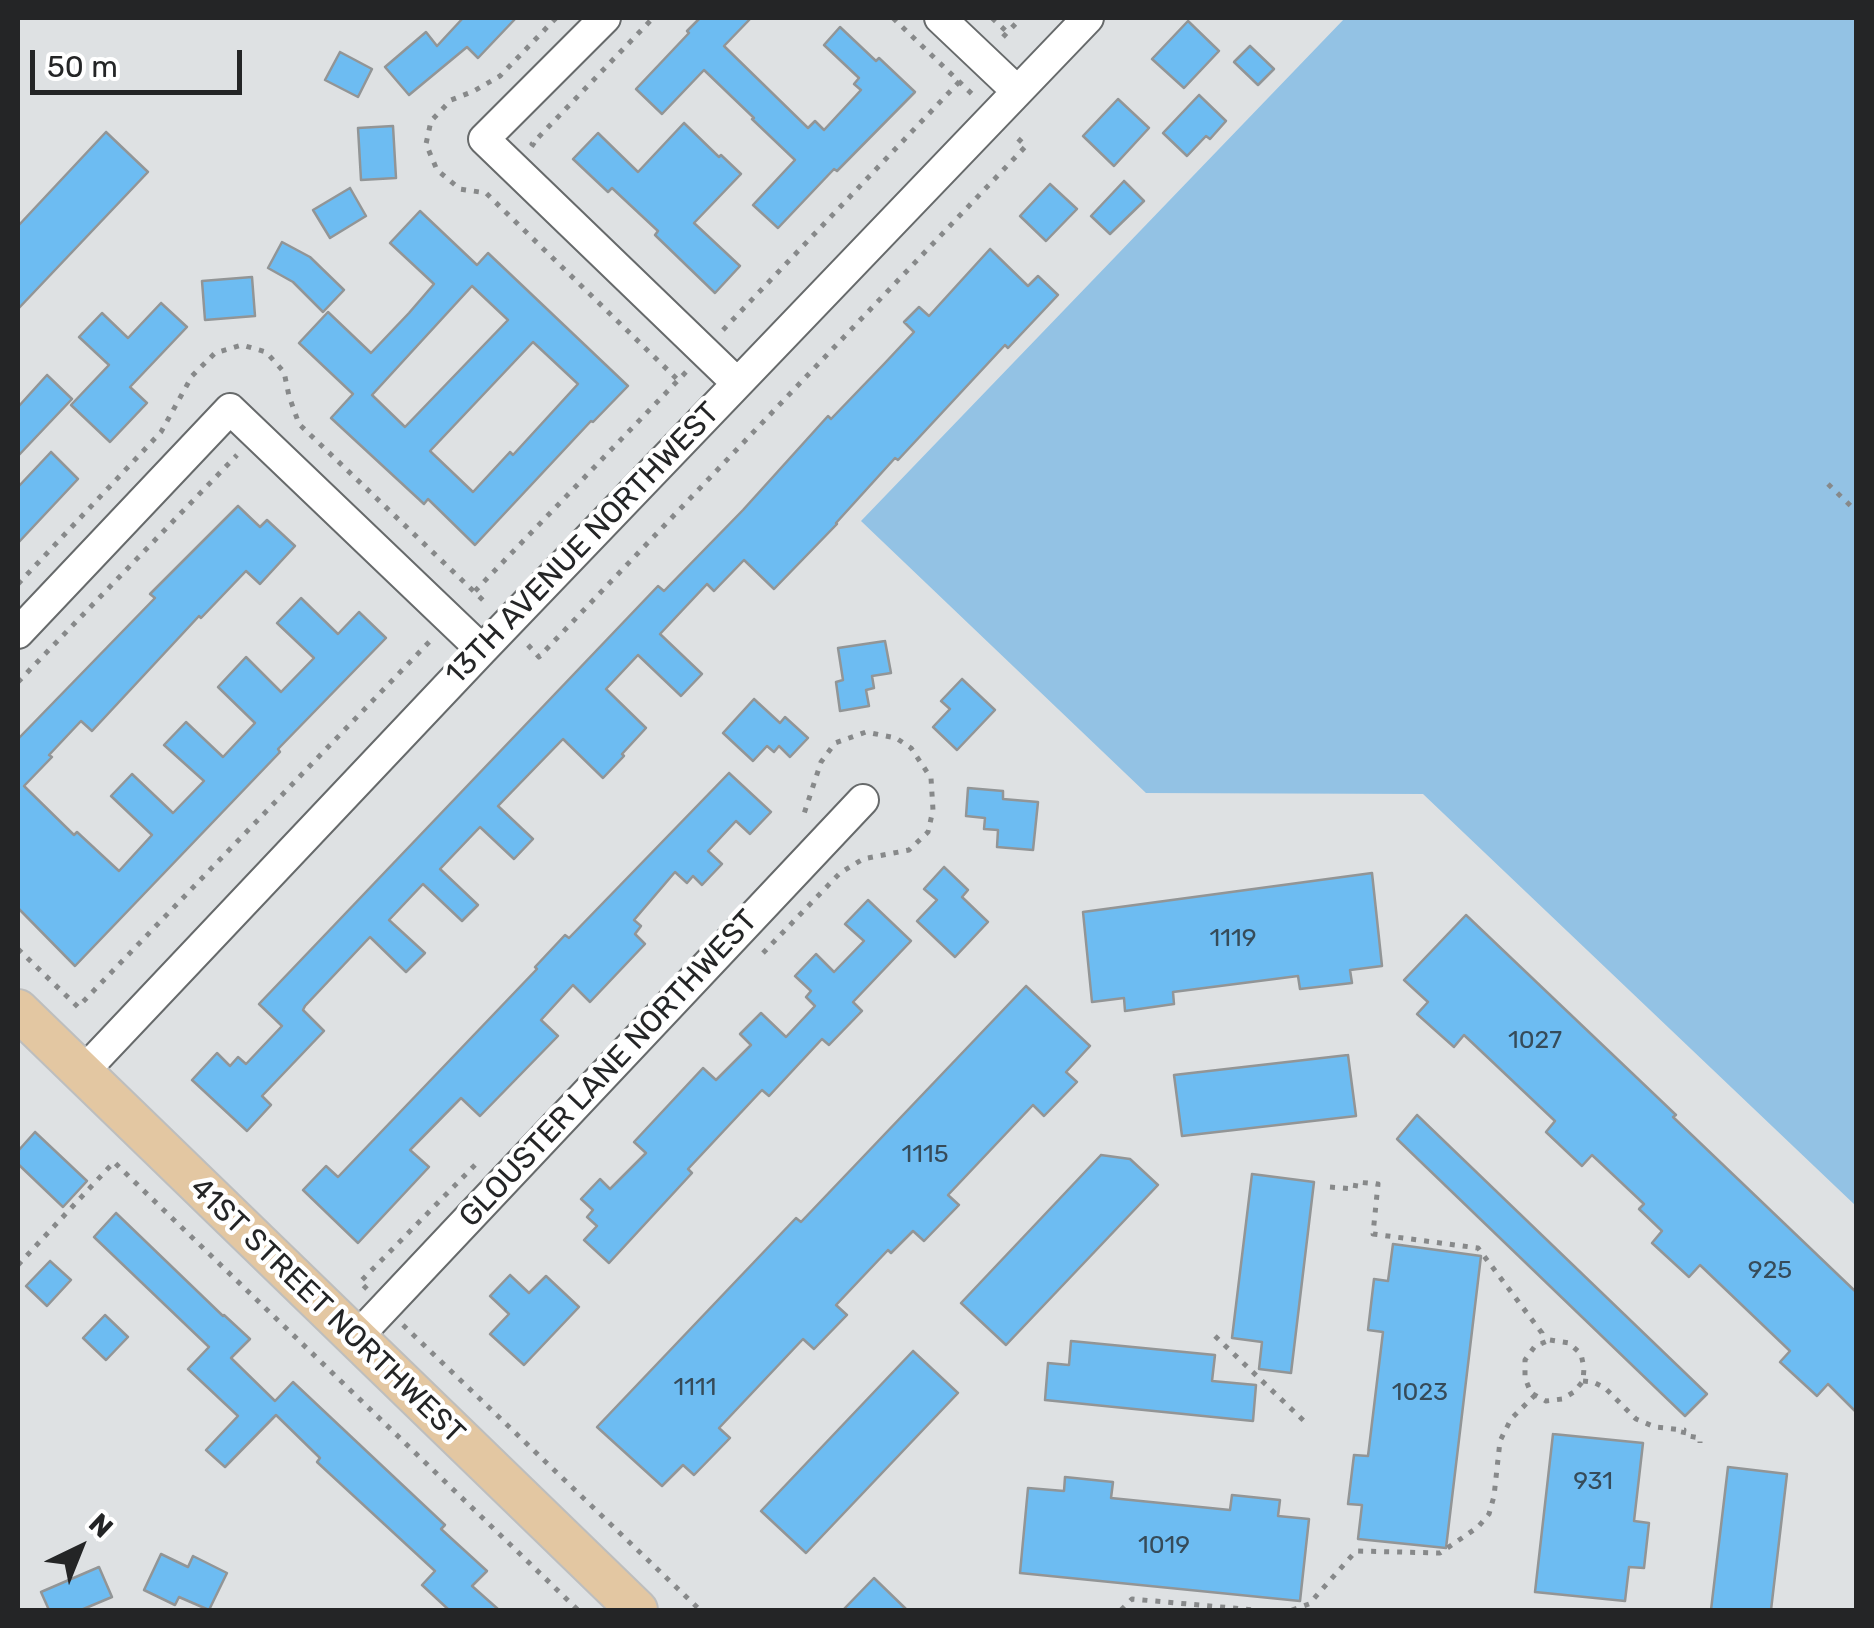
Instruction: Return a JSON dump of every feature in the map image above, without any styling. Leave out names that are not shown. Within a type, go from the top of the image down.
[{"type":"main road","name":"41ST STREET NORTHWEST","points":[[18,1010],[638,1610]]},
{"type":"street","points":[[605,18],[484,139],[737,383]]},
{"type":"street","points":[[940,18],[1017,92]]},
{"type":"street","name":"13TH AVENUE NORTHWEST","points":[[82,1073],[1088,18]]},
{"type":"street","points":[[18,633],[230,409],[482,650]]},
{"type":"street","name":"GLOUSTER LANE NORTHWEST","points":[[356,1338],[863,800]]},
{"type":"path","points":[[18,584],[161,432],[192,376],[215,353],[228,348],[242,344],[266,352],[284,372],[299,424],[475,592],[678,380],[486,193],[460,189],[438,170],[426,144],[431,122],[451,100],[500,76],[556,18]]},
{"type":"path","points":[[532,144],[653,18]]},
{"type":"path","points":[[724,328],[959,82],[892,18]]},
{"type":"path","points":[[992,18],[1007,32],[1022,18]]},
{"type":"path","points":[[540,657],[1026,146]]},
{"type":"path","points":[[18,682],[236,454]]},
{"type":"path","points":[[1828,484],[1856,511]]},
{"type":"path","points":[[18,950],[78,1007],[429,642]]},
{"type":"path","points":[[18,1266],[114,1162],[578,1610]]},
{"type":"path","points":[[1330,1186],[1355,1189],[1356,1182],[1378,1184],[1373,1234],[1478,1248],[1542,1333],[1542,1344]]},
{"type":"path","points":[[403,1324],[700,1610]]},
{"type":"path","points":[[1214,1336],[1304,1421]]},
{"type":"path","points":[[1550,1340],[1569,1343],[1581,1354],[1583,1380],[1562,1399],[1546,1401],[1530,1392],[1525,1360],[1535,1346],[1542,1344],[1550,1340]]},
{"type":"path","points":[[1583,1380],[1605,1388],[1636,1419],[1655,1427],[1684,1430],[1683,1435],[1700,1438],[1700,1443]]},
{"type":"path","points":[[1292,1610],[1309,1604],[1356,1552],[1440,1553],[1478,1528],[1494,1496],[1500,1441],[1511,1418],[1535,1395]]},
{"type":"path","points":[[1120,1610],[1132,1600],[1255,1610]]},
{"type":"shaded area","points":[[1345,18],[1856,18],[1856,1206],[1423,794],[1146,793],[861,521]]},
{"type":"building","points":[[463,18],[516,18],[478,58],[467,47],[409,95],[385,67],[426,32],[437,46]]},
{"type":"building","points":[[700,18],[751,18],[724,46],[808,128],[815,121],[824,130],[861,90],[854,84],[859,78],[824,45],[840,27],[915,92],[778,228],[753,205],[795,160],[754,118],[704,70],[662,114],[636,89]]},
{"type":"building","points":[[1188,21],[1219,51],[1184,88],[1152,59]]},
{"type":"building","points":[[1250,46],[1274,69],[1258,85],[1234,62]]},
{"type":"building","points":[[340,52],[372,69],[358,97],[325,80]]},
{"type":"building","points":[[1199,95],[1226,121],[1187,156],[1163,133]]},
{"type":"building","points":[[1118,99],[1149,128],[1114,166],[1083,136]]},
{"type":"building","points":[[684,123],[741,174],[694,223],[740,266],[715,293],[655,235],[658,231],[612,188],[608,192],[573,159],[598,133],[638,172]]},
{"type":"building","points":[[393,126],[396,178],[361,180],[358,128]]},
{"type":"building","points":[[106,132],[148,172],[18,309],[18,226]]},
{"type":"building","points":[[1124,181],[1144,201],[1110,234],[1091,216]]},
{"type":"building","points":[[1050,184],[1077,209],[1046,241],[1020,216]]},
{"type":"building","points":[[350,188],[366,216],[330,238],[313,210]]},
{"type":"building","points":[[420,211],[477,265],[488,253],[628,386],[475,545],[428,499],[424,504],[331,418],[353,394],[299,343],[328,312],[371,353],[409,313],[434,284],[390,243]],"holes":[[[472,286],[508,320],[405,427],[372,395]],[[533,342],[578,384],[473,492],[430,451]]]},
{"type":"building","points":[[282,242],[310,257],[344,290],[323,312],[293,282],[268,268]]},
{"type":"building","points":[[990,249],[1028,286],[1038,276],[1058,295],[1008,348],[1005,345],[898,460],[895,458],[774,589],[744,560],[714,591],[707,584],[660,634],[702,674],[681,696],[638,655],[606,689],[646,728],[624,756],[603,778],[563,739],[498,806],[533,839],[514,859],[480,827],[440,869],[478,905],[462,921],[423,884],[389,920],[425,953],[406,972],[370,937],[305,1006],[303,1010],[324,1031],[262,1096],[271,1105],[247,1131],[192,1080],[217,1053],[230,1066],[238,1057],[246,1064],[282,1026],[259,1004],[658,586],[664,591],[828,416],[831,419],[884,364],[914,332],[904,322],[919,307],[929,316]]},
{"type":"building","points":[[252,277],[255,316],[205,320],[202,281]]},
{"type":"building","points":[[161,303],[187,327],[130,387],[147,403],[110,442],[71,405],[109,365],[79,337],[102,313],[128,338]]},
{"type":"building","points":[[47,375],[72,399],[18,456],[18,407]]},
{"type":"building","points":[[51,452],[78,479],[18,543],[18,487]]},
{"type":"building","points":[[238,506],[260,527],[267,520],[295,546],[260,584],[246,571],[92,731],[81,721],[24,786],[74,835],[77,832],[119,871],[152,835],[111,796],[132,774],[173,813],[204,781],[164,745],[186,722],[223,757],[255,723],[218,687],[246,657],[281,692],[314,658],[277,623],[301,598],[338,634],[359,612],[386,638],[75,966],[18,908],[18,739],[155,598],[150,594]]},
{"type":"building","points":[[885,641],[891,673],[872,676],[874,688],[866,690],[869,706],[840,711],[836,682],[843,680],[838,648]]},
{"type":"building","points":[[962,679],[995,710],[957,750],[933,727],[950,709],[941,701]]},
{"type":"building","points":[[754,699],[780,723],[785,717],[808,738],[790,757],[779,746],[774,752],[767,746],[753,761],[723,733]]},
{"type":"building","points":[[729,773],[771,812],[750,834],[736,821],[708,851],[722,864],[702,885],[693,876],[687,883],[675,872],[634,920],[641,926],[635,934],[645,944],[590,1002],[573,985],[541,1020],[558,1036],[480,1116],[461,1098],[410,1150],[429,1167],[358,1243],[303,1190],[326,1166],[338,1177],[565,935],[569,938]]},
{"type":"building","points":[[968,788],[1003,791],[1003,799],[1038,802],[1033,850],[997,847],[998,830],[984,829],[985,818],[966,816]]},
{"type":"building","points":[[944,867],[968,890],[962,897],[988,922],[955,957],[917,921],[937,900],[924,889]]},
{"type":"building","points":[[1372,873],[1382,966],[1350,970],[1352,983],[1300,989],[1298,976],[1173,992],[1174,1004],[1125,1011],[1124,998],[1092,1002],[1083,912]]},
{"type":"building","points":[[868,900],[911,941],[853,1002],[862,1011],[829,1045],[822,1039],[769,1096],[762,1090],[688,1169],[692,1173],[609,1263],[584,1240],[597,1226],[587,1217],[593,1210],[581,1199],[600,1179],[610,1189],[646,1153],[634,1142],[703,1068],[716,1080],[751,1045],[740,1034],[761,1013],[786,1037],[815,1006],[806,997],[811,991],[795,976],[816,954],[834,972],[864,941],[845,924]]},
{"type":"building","points":[[1466,915],[1856,1292],[1856,1412],[1828,1384],[1817,1396],[1780,1362],[1790,1351],[1700,1265],[1689,1277],[1652,1243],[1662,1231],[1639,1209],[1644,1204],[1592,1155],[1582,1166],[1546,1132],[1555,1121],[1464,1035],[1454,1047],[1417,1014],[1428,1002],[1404,980]]},
{"type":"building","points":[[1026,986],[1090,1046],[1066,1072],[1077,1082],[1044,1116],[1033,1105],[948,1195],[959,1205],[924,1241],[913,1231],[891,1253],[888,1250],[836,1305],[847,1315],[814,1349],[803,1339],[719,1428],[730,1438],[694,1475],[683,1465],[662,1486],[597,1427],[796,1218],[801,1222]]},
{"type":"building","points":[[1348,1055],[1356,1116],[1182,1136],[1174,1075]]},
{"type":"building","points":[[1417,1115],[1707,1394],[1685,1416],[1397,1139]]},
{"type":"building","points":[[35,1132],[87,1181],[63,1207],[18,1164],[18,1151]]},
{"type":"building","points":[[1101,1155],[1130,1159],[1158,1185],[1006,1345],[961,1303]]},
{"type":"building","points":[[1252,1174],[1314,1182],[1291,1373],[1259,1369],[1262,1342],[1232,1338]]},
{"type":"building","points":[[116,1213],[250,1339],[231,1358],[275,1401],[293,1382],[445,1525],[441,1529],[487,1571],[472,1586],[499,1610],[449,1610],[422,1585],[435,1571],[317,1462],[320,1458],[276,1415],[225,1467],[206,1450],[238,1416],[188,1369],[209,1347],[94,1237]]},
{"type":"building","points":[[1393,1244],[1481,1256],[1446,1548],[1358,1539],[1362,1505],[1348,1504],[1354,1455],[1368,1456],[1383,1332],[1368,1330],[1374,1279],[1388,1281]]},
{"type":"building","points":[[50,1261],[71,1280],[47,1306],[26,1286]]},
{"type":"building","points":[[510,1275],[529,1293],[546,1276],[579,1307],[524,1365],[490,1334],[509,1314],[490,1296]]},
{"type":"building","points":[[105,1315],[128,1337],[106,1360],[83,1338]]},
{"type":"building","points":[[1071,1341],[1215,1355],[1212,1381],[1256,1385],[1253,1421],[1045,1400],[1048,1363],[1069,1365]]},
{"type":"building","points":[[913,1351],[958,1393],[806,1553],[761,1511]]},
{"type":"building","points":[[1553,1434],[1643,1443],[1634,1521],[1649,1523],[1644,1568],[1629,1567],[1625,1601],[1535,1592]]},
{"type":"building","points":[[1728,1467],[1787,1474],[1771,1610],[1711,1610]]},
{"type":"building","points":[[1065,1477],[1113,1482],[1111,1498],[1230,1510],[1232,1495],[1280,1500],[1278,1516],[1309,1519],[1300,1601],[1020,1573],[1028,1488],[1064,1491]]},
{"type":"building","points":[[161,1554],[188,1567],[193,1556],[227,1573],[209,1610],[179,1597],[175,1605],[144,1590]]},
{"type":"building","points":[[99,1567],[112,1597],[81,1610],[49,1610],[41,1592]]},
{"type":"building","points":[[874,1578],[907,1610],[843,1610]]}]
